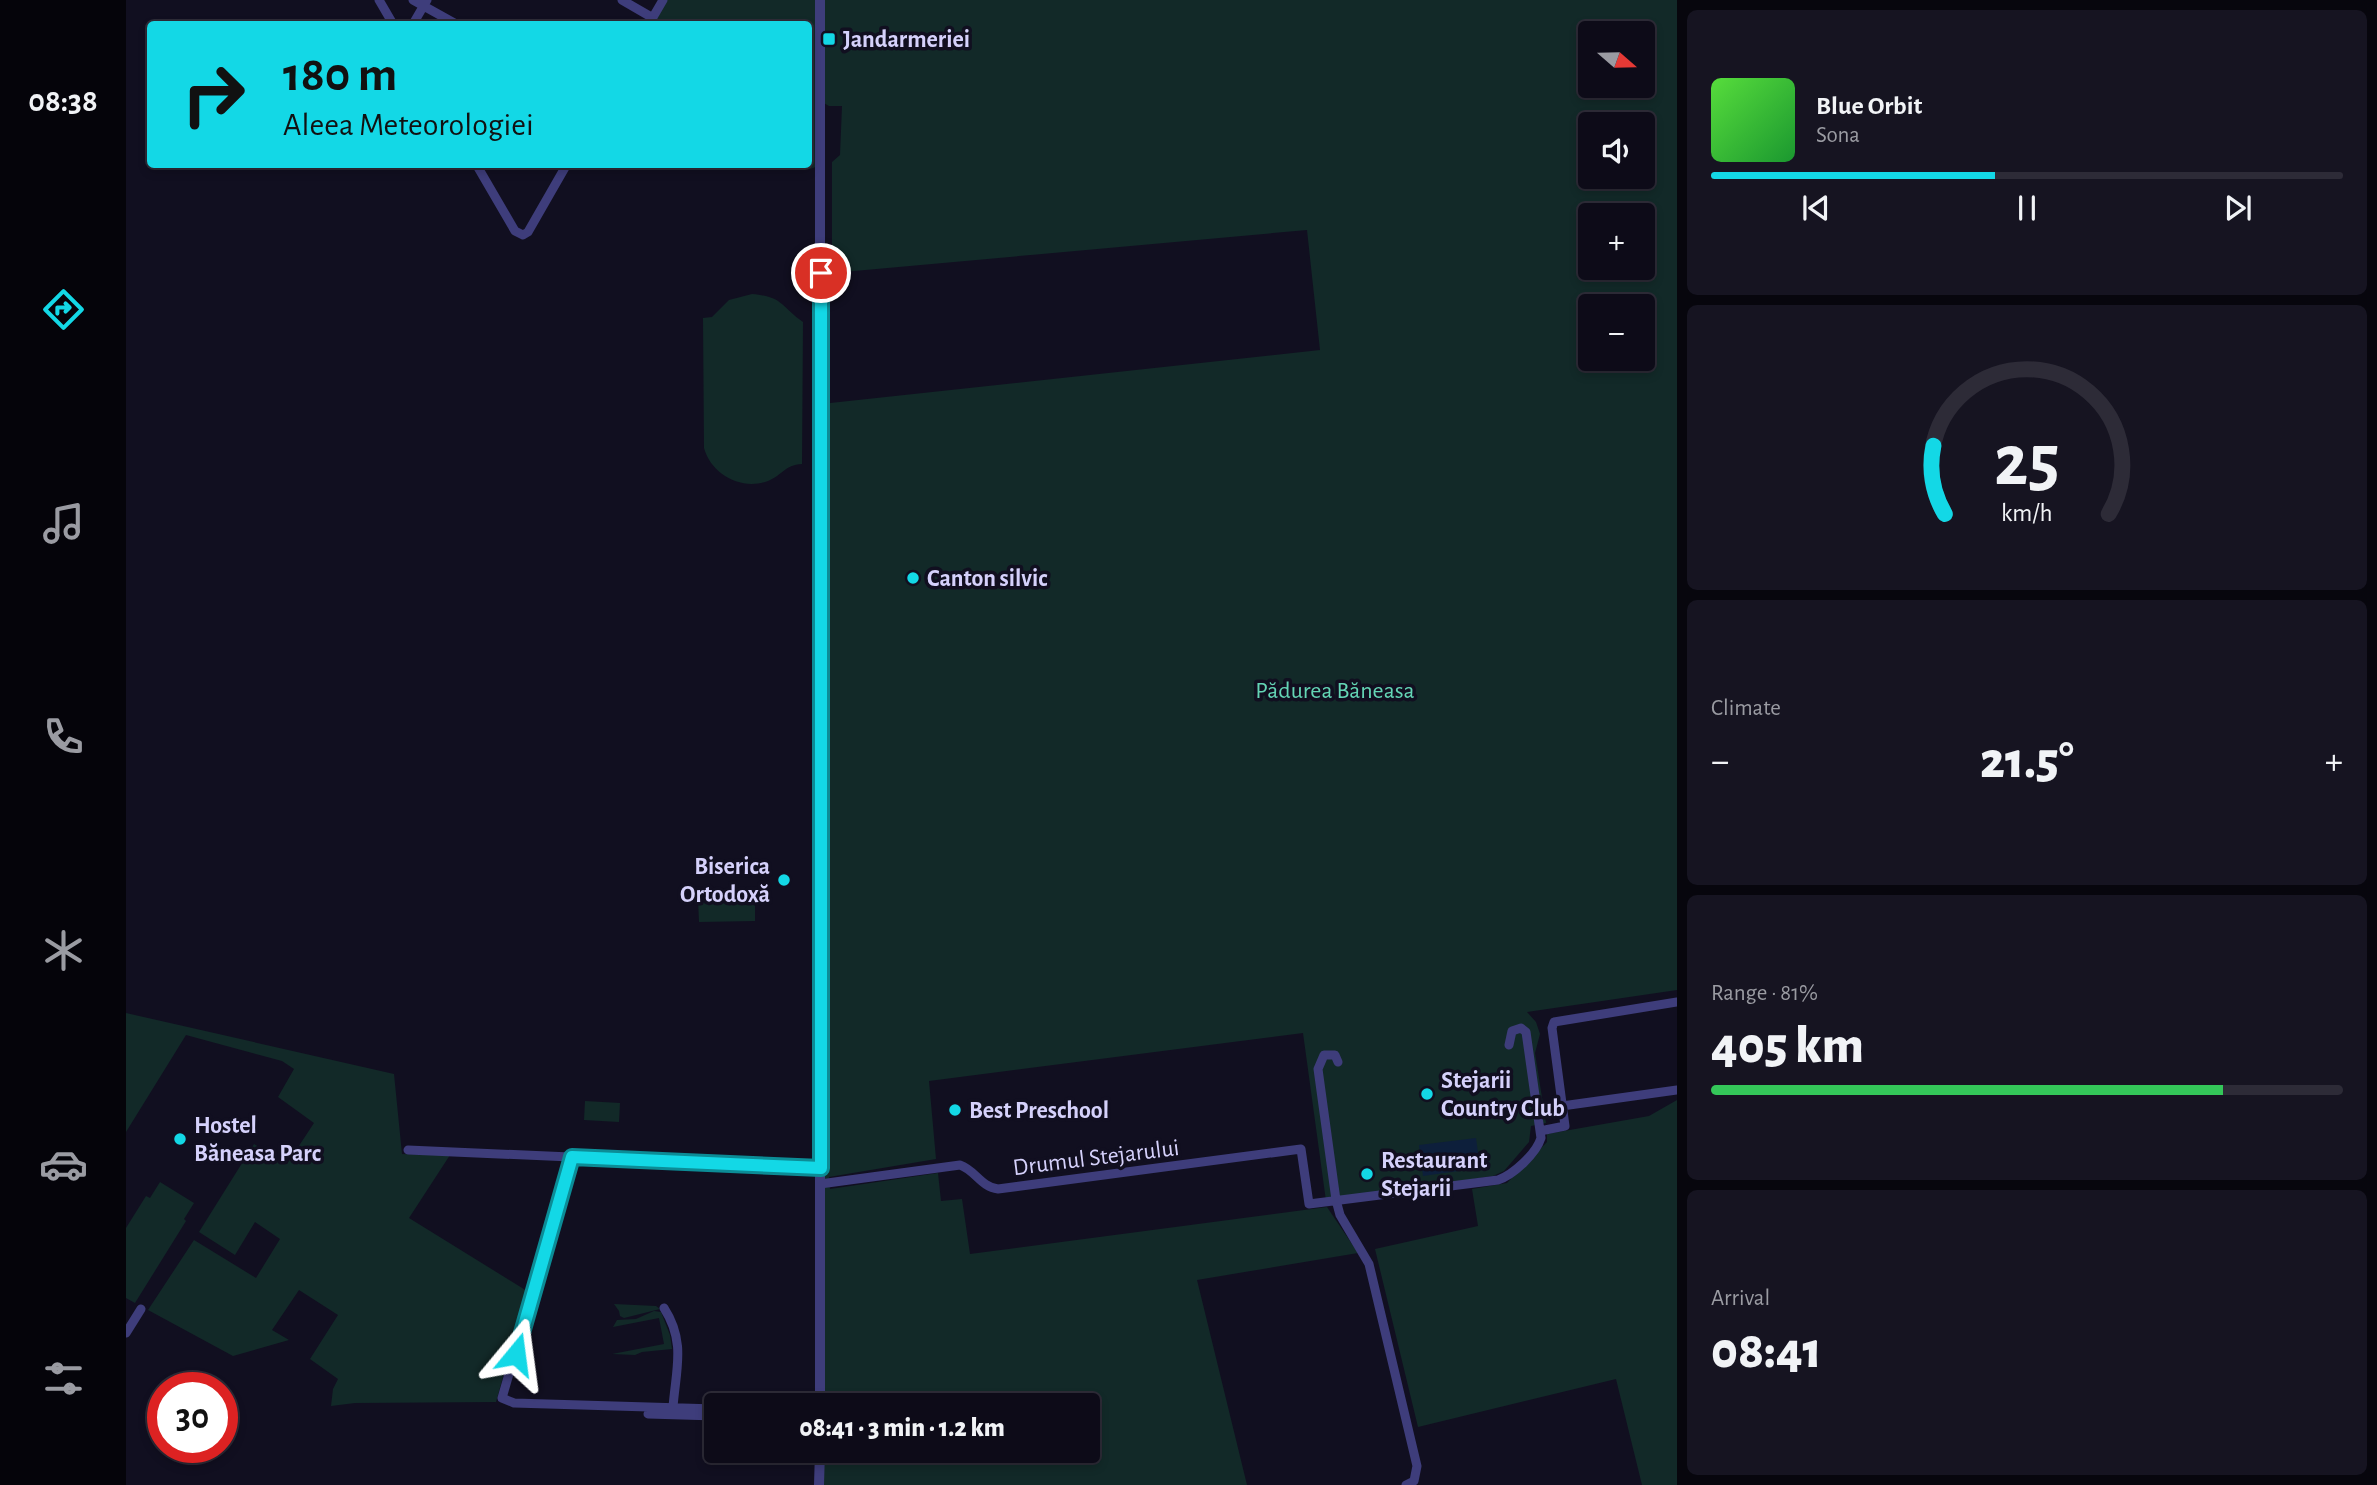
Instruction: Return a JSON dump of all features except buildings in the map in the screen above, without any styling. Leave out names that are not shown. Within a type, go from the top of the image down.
[{"type":"street","points":[[379,0],[391,21]]},
{"type":"street","points":[[414,0],[426,3],[452,21]]},
{"type":"street","points":[[622,0],[651,21],[663,0]]},
{"type":"street","points":[[820,0],[820,1393]]},
{"type":"street","points":[[415,21],[426,3]]},
{"type":"street","points":[[477,168],[515,231],[523,235],[528,232],[565,168]]},
{"type":"street","points":[[1540,1130],[1565,1126],[1552,1028],[1554,1022],[1677,1002]]},
{"type":"street","points":[[1336,1200],[1503,1179],[1511,1174],[1539,1145],[1540,1130],[1527,1048],[1528,1034],[1521,1028],[1514,1029],[1510,1034],[1509,1045]]},
{"type":"street","points":[[1338,1062],[1335,1055],[1328,1053],[1322,1057],[1318,1069],[1336,1200],[1340,1215],[1369,1264],[1417,1466],[1414,1481],[1406,1485]]},
{"type":"street","points":[[1563,1106],[1677,1090]]},
{"type":"street","name":"Drumul Stejarului","points":[[820,1184],[960,1165],[968,1168],[990,1188],[998,1189],[1301,1149],[1309,1204],[1336,1200]]},
{"type":"street","points":[[408,1150],[821,1168]]},
{"type":"street","points":[[572,1157],[502,1398],[508,1402],[526,1403],[704,1408]]},
{"type":"street","points":[[664,1308],[674,1325],[678,1343],[673,1407]]},
{"type":"street","points":[[126,1332],[141,1309]]},
{"type":"street","points":[[602,1412],[704,1416]]},
{"type":"street","points":[[820,1463],[820,1485]]},
{"type":"green space","name":"Pădurea Băneasa","points":[[663,0],[1677,0],[1677,990],[1527,1012],[1536,1022],[1540,1034],[1535,1053],[1546,1123],[1531,1126],[1529,1142],[1504,1171],[1493,1176],[1326,1201],[1303,1033],[929,1081],[936,1159],[829,1177],[830,1189],[938,1173],[941,1201],[962,1199],[970,1254],[1327,1207],[1358,1253],[1197,1280],[1247,1485],[819,1485],[820,1463],[1100,1463],[1100,1393],[820,1393],[821,404],[1320,350],[1307,230],[832,273],[832,162],[840,155],[842,106],[829,106],[822,102],[821,165],[810,169],[806,168],[812,168],[812,21],[651,21]]},
{"type":"green space","points":[[752,294],[776,300],[803,322],[802,464],[791,466],[773,479],[758,484],[738,482],[720,473],[713,466],[704,448],[703,318],[712,317],[729,300]]},
{"type":"green space","points":[[755,892],[755,921],[699,922],[698,899],[738,898],[738,893]]},
{"type":"green space","points":[[126,1013],[394,1074],[402,1154],[450,1155],[409,1218],[527,1291],[496,1402],[355,1403],[331,1406],[333,1389],[338,1379],[310,1359],[338,1315],[299,1290],[272,1330],[289,1340],[233,1356],[148,1310],[194,1240],[256,1278],[280,1239],[255,1222],[235,1255],[199,1232],[254,1144],[287,1164],[314,1123],[278,1097],[294,1069],[282,1061],[186,1035],[126,1132]]},
{"type":"green space","points":[[1677,1100],[1677,1485],[1642,1485],[1616,1379],[1418,1427],[1375,1249],[1478,1226],[1472,1189],[1507,1183],[1547,1142],[1547,1134],[1649,1116]]},
{"type":"green space","points":[[585,1101],[620,1103],[619,1122],[584,1120]]},
{"type":"green space","points":[[160,1182],[194,1203],[184,1219],[186,1221],[135,1303],[126,1298],[126,1228],[146,1196],[150,1198]]},
{"type":"green space","points":[[614,1304],[656,1306],[660,1309],[624,1318]]},
{"type":"green space","points":[[654,1311],[661,1312],[672,1349],[635,1355],[612,1354],[664,1344],[659,1318],[613,1327],[617,1320],[636,1319]]},
{"type":"water","points":[[1476,1138],[1480,1168],[1423,1176],[1419,1145]]},
{"type":"place","name":"Jandarmeriei","points":[[829,39]]},
{"type":"place","name":"Canton silvic","points":[[913,578]]},
{"type":"place","name":"Biserica Ortodoxă","points":[[784,880]]},
{"type":"place","name":"Stejarii Country Club","points":[[1427,1094]]},
{"type":"place","name":"Best Preschool","points":[[955,1110]]},
{"type":"place","name":"Hostel Băneasa Parc","points":[[180,1139]]},
{"type":"place","name":"Restaurant Stejarii","points":[[1367,1174]]},
{"type":"route","points":[[516,1354],[572,1157],[821,1168],[821,273]]}]
